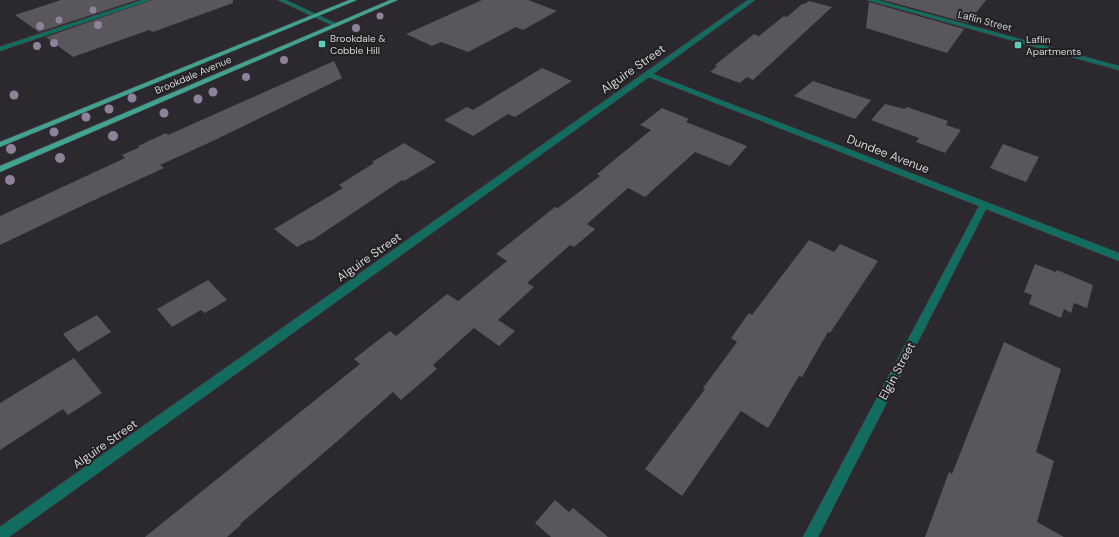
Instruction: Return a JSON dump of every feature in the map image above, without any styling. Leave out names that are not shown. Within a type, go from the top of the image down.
[{"type":"main road","name":"Brookdale Avenue","points":[[0,145],[354,0]]},
{"type":"main road","name":"Brookdale Avenue","points":[[0,169],[395,0]]},
{"type":"street","points":[[0,49],[148,0]]},
{"type":"street","points":[[280,0],[336,25]]},
{"type":"street","name":"Alguire Street","points":[[0,535],[752,0]]},
{"type":"street","name":"Laflin Street","points":[[870,0],[1119,68]]},
{"type":"street","name":"Dundee Avenue","points":[[648,74],[1119,257]]},
{"type":"street","name":"Elgin Street","points":[[810,537],[984,205]]},
{"type":"building","points":[[61,0],[137,0],[39,32],[15,15]]},
{"type":"building","points":[[152,0],[233,0],[233,3],[153,32],[149,30],[73,57],[46,37]]},
{"type":"building","points":[[482,0],[528,0],[557,11],[523,30],[516,27],[468,52],[441,42],[432,46],[406,34]]},
{"type":"building","points":[[883,0],[986,0],[968,23]]},
{"type":"building","points":[[809,1],[832,7],[753,80],[747,77],[740,83],[710,72],[717,66],[715,65],[754,34],[759,36],[784,16],[787,17],[802,4]]},
{"type":"building","points":[[869,2],[964,29],[947,53],[866,28]]},
{"type":"building","points":[[334,61],[342,78],[160,165],[164,168],[0,245],[0,216],[125,158],[122,155],[166,133],[168,135]]},
{"type":"building","points":[[542,68],[572,81],[515,117],[508,114],[473,136],[444,120],[467,107],[473,110]]},
{"type":"building","points":[[813,81],[871,100],[855,119],[794,96]]},
{"type":"building","points":[[885,104],[905,109],[907,107],[948,121],[946,125],[961,130],[945,153],[916,142],[919,138],[871,120]]},
{"type":"building","points":[[662,108],[689,119],[686,122],[747,146],[730,166],[695,152],[645,197],[628,188],[587,224],[595,229],[593,231],[574,247],[570,245],[527,283],[534,287],[498,320],[515,331],[499,346],[474,328],[433,365],[437,369],[401,400],[393,392],[240,524],[241,525],[227,537],[145,537],[360,364],[354,359],[390,331],[396,336],[447,294],[458,301],[507,261],[496,254],[555,207],[558,208],[600,176],[597,174],[651,130],[640,125]]},
{"type":"building","points":[[404,143],[436,162],[404,181],[402,180],[311,241],[310,240],[297,247],[274,229],[343,188],[339,185],[374,163],[372,162]]},
{"type":"building","points":[[1003,144],[1039,157],[1026,182],[990,168]]},
{"type":"building","points":[[809,240],[834,252],[840,244],[878,261],[830,333],[828,332],[802,377],[799,376],[768,428],[741,411],[682,496],[645,469],[705,389],[703,388],[737,342],[731,338],[749,313],[752,315]]},
{"type":"building","points":[[1035,264],[1056,272],[1057,270],[1093,285],[1087,308],[1074,303],[1071,313],[1064,309],[1061,318],[1029,304],[1032,295],[1024,292]]},
{"type":"building","points":[[208,280],[227,300],[205,313],[201,310],[172,327],[157,309]]},
{"type":"building","points":[[97,315],[111,332],[78,352],[63,334]]},
{"type":"building","points":[[1004,342],[1061,369],[1036,452],[1054,461],[1037,522],[1064,537],[925,537],[949,472],[952,474]]},
{"type":"building","points":[[74,358],[102,393],[68,415],[63,409],[0,450],[0,403]]},
{"type":"building","points":[[555,500],[569,512],[573,508],[608,537],[551,537],[535,523]]},
{"type":"place","name":"Brookdale & Cobble Hill","points":[[322,44]]},
{"type":"place","name":"Laflin Apartments","points":[[1018,45]]}]
